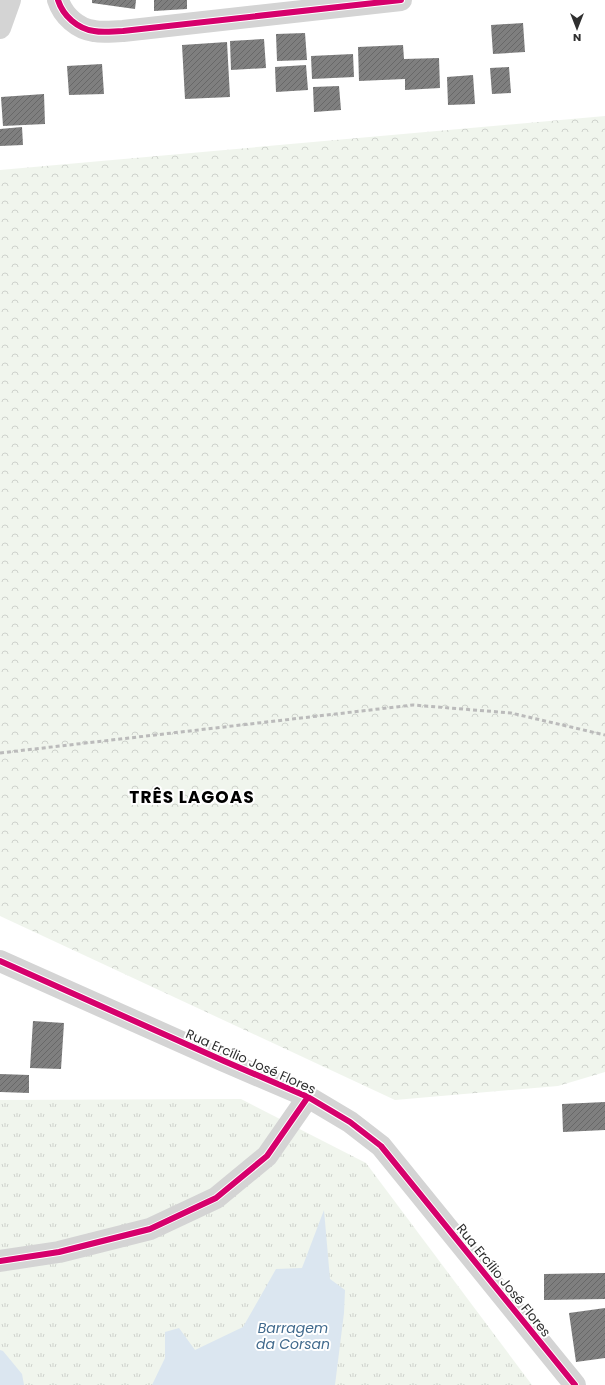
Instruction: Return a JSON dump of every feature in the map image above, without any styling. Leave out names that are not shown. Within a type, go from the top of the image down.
[{"type":"street","points":[[0,28],[10,0]]},
{"type":"street","points":[[58,0],[61,8],[74,23],[94,31],[123,31],[401,0]]},
{"type":"street","name":"Rua Ercílio José Flores","points":[[0,961],[224,1062],[308,1097],[350,1122],[381,1146],[575,1385]]},
{"type":"street","points":[[0,1261],[59,1252],[150,1229],[216,1198],[267,1156],[308,1097]]},
{"type":"green space","points":[[605,116],[605,1072],[558,1086],[395,1100],[0,916],[0,170]]},
{"type":"green space","points":[[241,1099],[366,1163],[532,1385],[0,1385],[0,1100]]},
{"type":"water","name":"Barragem da Corsan","points":[[324,1210],[330,1279],[345,1290],[344,1313],[335,1385],[152,1385],[165,1358],[165,1332],[179,1328],[195,1350],[243,1327],[276,1269],[302,1268]]},
{"type":"water","points":[[0,1350],[3,1351],[22,1374],[24,1385],[0,1385]]},
{"type":"building","points":[[92,0],[136,0],[135,9],[92,3]]},
{"type":"building","points":[[154,0],[187,0],[187,9],[154,11]]},
{"type":"building","points":[[523,23],[525,52],[493,54],[491,25]]},
{"type":"building","points":[[305,33],[307,60],[277,61],[276,34]]},
{"type":"building","points":[[264,39],[266,68],[231,70],[230,41]]},
{"type":"building","points":[[227,42],[230,97],[185,99],[182,45]]},
{"type":"building","points":[[403,45],[404,59],[439,58],[440,88],[405,90],[405,79],[359,81],[358,47]]},
{"type":"building","points":[[353,54],[354,77],[312,79],[311,56]]},
{"type":"building","points":[[102,64],[104,94],[69,95],[67,66]]},
{"type":"building","points":[[306,65],[308,90],[276,92],[275,67]]},
{"type":"building","points":[[509,67],[511,93],[492,94],[490,68]]},
{"type":"building","points":[[473,75],[475,104],[448,105],[447,77]]},
{"type":"building","points":[[339,86],[341,110],[314,112],[313,87]]},
{"type":"building","points":[[44,94],[45,124],[3,126],[1,97]]},
{"type":"building","points":[[22,127],[23,145],[0,146],[0,129]]},
{"type":"building","points":[[33,1021],[64,1023],[61,1069],[30,1068]]},
{"type":"building","points":[[0,1074],[29,1075],[29,1093],[0,1092]]},
{"type":"building","points":[[605,1102],[605,1130],[563,1132],[562,1104]]},
{"type":"building","points":[[605,1273],[605,1299],[544,1300],[544,1274]]},
{"type":"building","points":[[605,1308],[605,1358],[576,1362],[569,1313]]},
{"type":"railway","points":[[0,753],[413,705],[511,713],[605,735]]},
{"type":"cycle path","points":[[58,0],[63,11],[72,21],[82,28],[98,32],[123,31],[401,0]]},
{"type":"cycle path","points":[[0,961],[308,1097],[350,1122],[381,1146],[575,1385]]},
{"type":"cycle path","points":[[0,1261],[59,1252],[150,1229],[216,1198],[267,1156],[308,1097]]},
{"type":"district","name":"TRÊS LAGOAS","points":[[192,797]]}]
